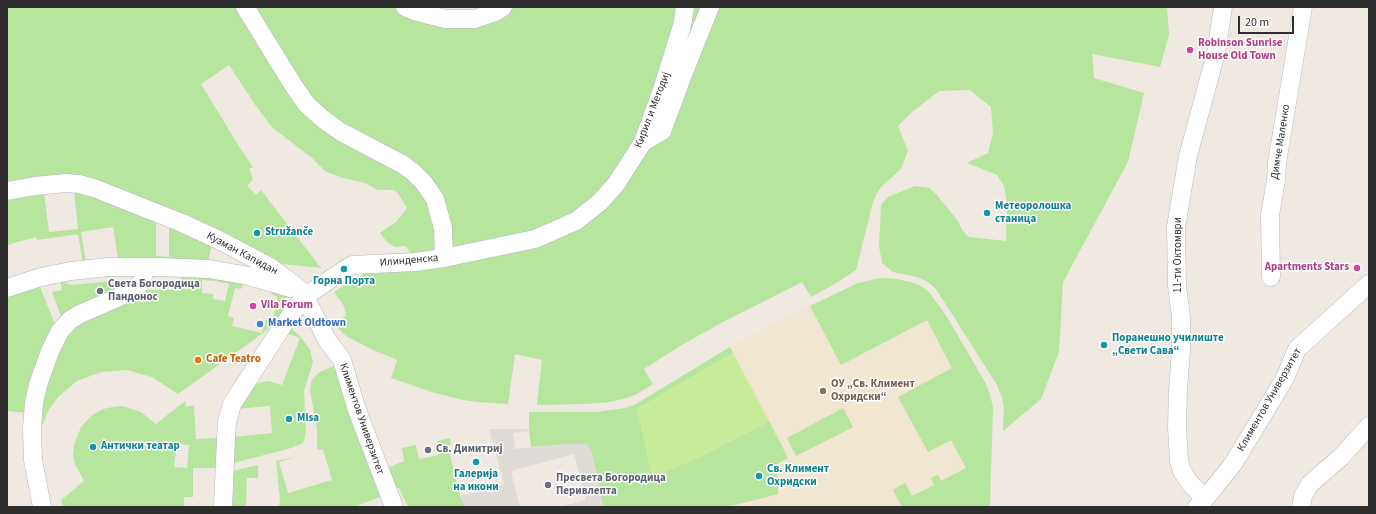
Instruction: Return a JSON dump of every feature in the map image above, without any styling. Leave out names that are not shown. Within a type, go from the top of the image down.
[{"type":"street","name":"Илинденска","points":[[223,507],[227,422],[232,404],[303,294],[352,264],[415,262],[444,258],[443,228],[438,210],[430,191],[424,183],[402,164],[341,132],[307,105],[245,7]]},
{"type":"street","points":[[405,7],[414,11],[445,19],[475,19],[496,12],[503,7]]},
{"type":"street","name":"Кирил и Методиј","points":[[444,258],[535,239],[576,221],[600,202],[616,184],[643,142],[682,26],[685,7]]},
{"type":"street","points":[[643,142],[662,131],[710,7]]},
{"type":"street","name":"11-ти Октомври","points":[[1201,503],[1182,472],[1179,461],[1177,427],[1181,317],[1177,286],[1176,227],[1188,156],[1216,53],[1223,7]]},
{"type":"street","name":"Димче Маленко","points":[[1271,277],[1270,214],[1276,180],[1276,164],[1302,7]]},
{"type":"street","name":"Кузман Капидан","points":[[7,192],[36,186],[66,183],[79,184],[94,188],[182,223],[217,239],[270,267],[303,294]]},
{"type":"street","points":[[42,507],[34,460],[32,429],[34,403],[38,385],[50,351],[60,331],[70,320],[136,288],[142,281],[145,267]]},
{"type":"street","name":"Кузман Капидан","points":[[7,288],[41,277],[56,274],[101,268],[145,267],[209,269],[249,276],[303,294]]},
{"type":"street","name":"Климентов Универзитет","points":[[1201,503],[1233,464],[1285,378],[1298,349],[1369,284]]},
{"type":"street","name":"Климентов Универзитет","points":[[303,294],[327,340],[342,360],[357,410],[394,507]]},
{"type":"street","points":[[1301,507],[1303,496],[1310,484],[1341,457],[1369,426]]},
{"type":"shaded area","name":"ОУ „Св. Климент Охридски“","points":[[890,278],[916,283],[925,288],[932,295],[947,317],[988,388],[993,408],[990,507],[747,507],[746,503],[727,507],[658,507],[703,363],[733,345],[836,293],[865,281]]},
{"type":"shaded area","points":[[490,429],[529,429],[529,431],[513,433],[515,449],[566,444],[588,445],[592,452],[603,507],[558,507],[586,500],[574,454],[511,471],[520,507],[466,507],[460,496],[504,484],[492,439],[490,438]]},
{"type":"green space","points":[[7,7],[405,7],[445,19],[503,7],[1167,7],[1169,35],[1160,67],[1092,54],[1094,78],[1144,93],[1128,162],[1063,282],[1059,352],[1041,399],[1003,431],[1004,406],[997,385],[936,289],[928,282],[917,277],[893,272],[882,263],[879,246],[881,205],[888,197],[915,186],[929,188],[937,195],[958,221],[962,230],[969,237],[1006,241],[1007,204],[1004,186],[997,175],[967,163],[988,153],[993,133],[991,107],[970,90],[939,91],[912,112],[898,126],[908,151],[901,169],[882,186],[873,202],[856,270],[838,282],[811,297],[802,282],[721,323],[680,346],[644,369],[653,384],[637,394],[627,398],[610,402],[537,405],[542,360],[515,354],[508,404],[478,402],[435,393],[391,378],[397,360],[346,336],[337,327],[337,321],[346,316],[344,306],[334,292],[355,278],[385,264],[415,262],[406,246],[395,247],[387,242],[380,233],[396,222],[407,208],[397,192],[392,190],[378,190],[365,183],[343,178],[325,171],[313,159],[272,127],[229,65],[201,84],[253,167],[249,169],[253,179],[247,186],[256,195],[261,190],[321,268],[282,264],[179,214],[102,182],[7,184]]},
{"type":"green space","points":[[74,189],[86,191],[213,240],[208,262],[156,260],[97,262],[118,258],[113,227],[81,232],[86,263],[44,270],[83,263],[78,234],[37,240],[36,237],[7,245],[7,201],[44,193],[49,232],[78,229]],"holes":[[[156,223],[169,224],[169,257],[156,256]]]},
{"type":"green space","points":[[182,273],[243,283],[241,289],[235,288],[228,316],[234,318],[232,326],[262,333],[266,320],[272,321],[278,297],[271,294],[273,288],[286,295],[288,300],[287,305],[279,319],[262,334],[178,394],[152,377],[127,370],[101,372],[77,381],[59,396],[49,409],[37,438],[48,369],[66,339],[79,324],[148,290],[181,290]],"holes":[[[202,280],[229,284],[225,301],[213,299],[213,294],[202,293]]]},
{"type":"green space","points":[[881,278],[910,282],[921,286],[929,292],[947,317],[985,382],[990,394],[993,408],[990,507],[902,507],[893,490],[905,483],[912,496],[934,485],[931,478],[938,475],[941,481],[966,468],[951,440],[928,452],[898,397],[952,368],[927,320],[841,365],[810,306],[858,283]]},
{"type":"green space","points":[[134,279],[63,321],[52,292],[62,290],[60,281],[71,285]]},
{"type":"green space","points":[[39,284],[56,327],[27,413],[7,411],[7,295]]},
{"type":"green space","points":[[290,328],[300,336],[310,350],[313,362],[304,391],[306,431],[303,443],[291,448],[234,463],[233,437],[272,433],[270,406],[236,409],[258,383],[268,381],[282,385],[300,338],[286,333]]},
{"type":"green space","points":[[730,347],[733,353],[637,409],[700,457],[769,421],[788,458],[777,464],[778,494],[727,507],[603,507],[588,445],[531,447],[529,412],[596,412],[625,408],[636,404]]},
{"type":"green space","points":[[733,353],[769,421],[700,457],[652,478],[637,409]]},
{"type":"green space","points":[[338,364],[383,496],[354,507],[279,507],[280,499],[276,461],[295,457],[279,462],[288,493],[332,480],[323,449],[317,450],[317,430],[310,390],[313,378],[320,372]]},
{"type":"green space","points":[[185,401],[186,407],[194,405],[196,439],[219,438],[217,468],[193,468],[193,497],[184,497],[184,507],[63,507],[61,500],[84,481],[75,464],[73,455],[74,445],[81,427],[91,416],[103,409],[122,406],[141,412],[156,424]],"holes":[[[177,444],[189,445],[187,468],[174,467]]]},
{"type":"green space","points":[[843,408],[853,427],[796,456],[787,438]]},
{"type":"green space","points":[[450,438],[451,444],[448,446],[460,496],[466,507],[408,507],[399,488],[391,490],[385,469],[404,461],[402,448],[416,445],[419,459],[439,455],[437,441]]},
{"type":"green space","points":[[258,465],[258,478],[247,478],[246,507],[230,507],[232,471]]},
{"type":"place","name":"Robinson Sunrise House Old Town","points":[[1190,50]]},
{"type":"place","name":"Метеоролошка станица","points":[[987,213]]},
{"type":"place","name":"Stružanče","points":[[257,233]]},
{"type":"place","name":"Apartments Stars","points":[[1357,268]]},
{"type":"place","name":"Горна Порта","points":[[344,269]]},
{"type":"place","name":"Света Богородица Пандонос","points":[[100,291]]},
{"type":"place","name":"Vila Forum","points":[[253,306]]},
{"type":"place","name":"Market Oldtown","points":[[260,324]]},
{"type":"place","name":"Поранешно училиште „Свети Сава“","points":[[1104,345]]},
{"type":"place","name":"Cafe Teatro","points":[[198,360]]},
{"type":"place","name":"ОУ „Св. Климент Охридски“","points":[[823,391]]},
{"type":"place","name":"Misa","points":[[289,419]]},
{"type":"place","name":"Антички театар","points":[[93,447]]},
{"type":"place","name":"Св. Димитриј","points":[[428,450]]},
{"type":"place","name":"Галерија на икони","points":[[476,462]]},
{"type":"place","name":"Св. Климент Охридски","points":[[759,476]]},
{"type":"place","name":"Пресвета Богородица Перивлепта","points":[[548,485]]}]
